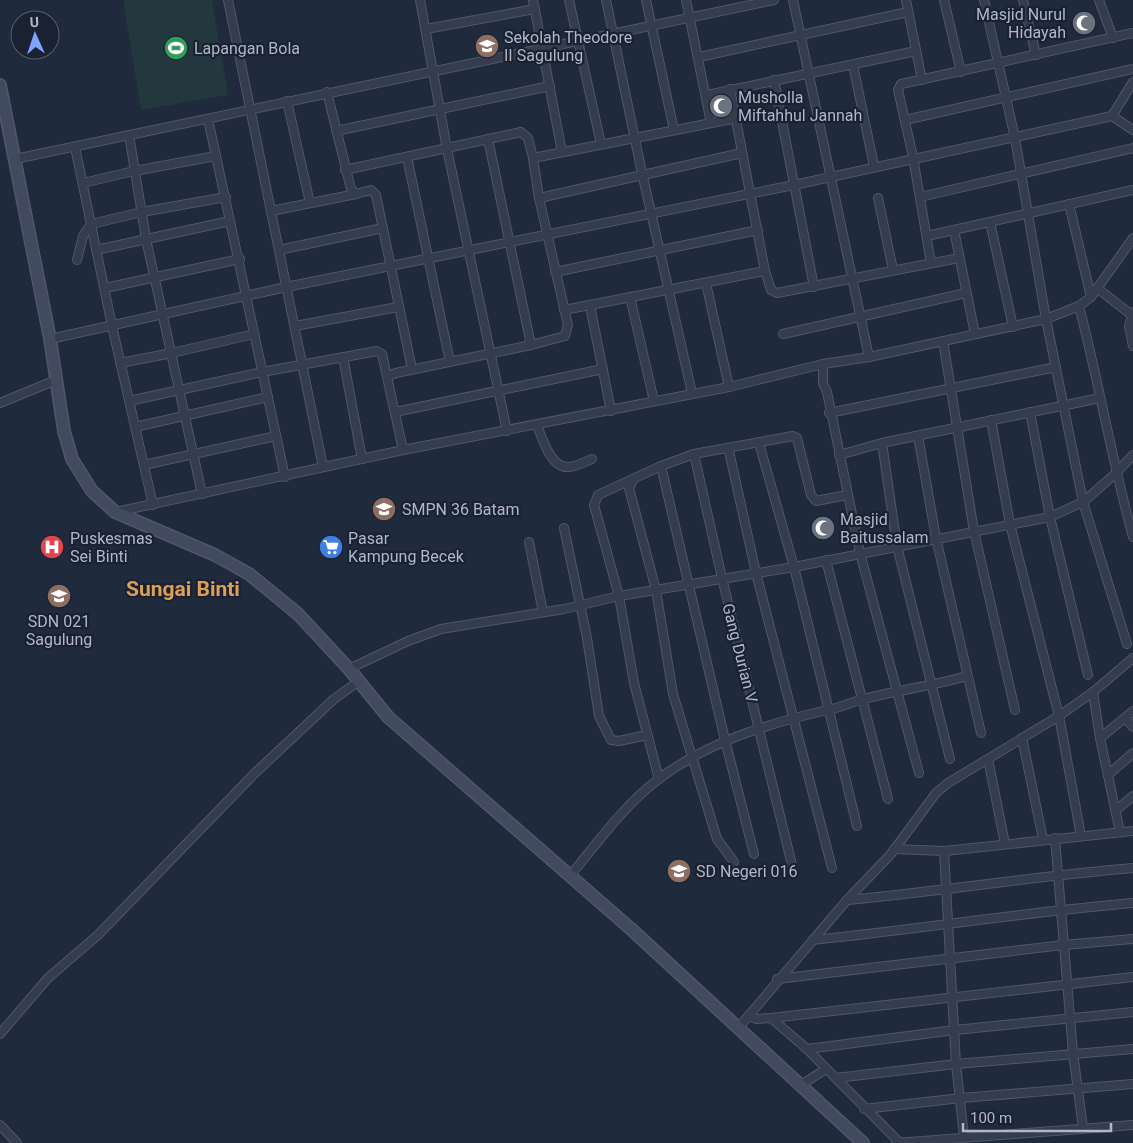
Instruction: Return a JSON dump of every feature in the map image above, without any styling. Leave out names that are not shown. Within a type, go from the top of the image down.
[{"type":"street","points":[[228,0],[323,467]]},
{"type":"street","points":[[420,0],[447,149],[507,431]]},
{"type":"street","points":[[533,0],[562,152]]},
{"type":"street","points":[[569,0],[601,144]]},
{"type":"street","points":[[606,0],[642,173],[692,394]]},
{"type":"street","points":[[646,0],[674,130]]},
{"type":"street","points":[[686,0],[707,95],[711,122]]},
{"type":"street","points":[[15,159],[208,119],[287,100],[774,0]]},
{"type":"street","points":[[793,0],[811,74],[853,279],[859,318],[869,357]]},
{"type":"street","points":[[906,0],[922,80]]},
{"type":"street","points":[[944,0],[961,72]]},
{"type":"street","points":[[984,0],[997,64],[1007,98],[1030,213],[1046,320],[1083,502],[1126,644]]},
{"type":"street","points":[[1023,0],[1036,55]]},
{"type":"street","points":[[1099,0],[1113,38]]},
{"type":"street","points":[[426,29],[535,9]]},
{"type":"street","points":[[699,57],[908,12]]},
{"type":"street","points":[[931,263],[913,158],[898,90],[901,84],[1133,33]]},
{"type":"street","points":[[707,95],[916,51]]},
{"type":"street","points":[[853,65],[874,166]]},
{"type":"street","points":[[905,120],[1133,69]]},
{"type":"street","points":[[774,80],[814,287]]},
{"type":"street","points":[[50,339],[286,287],[468,252],[794,185],[874,166],[1015,138],[1112,116],[1133,82]]},
{"type":"street","points":[[0,85],[50,339],[64,431],[72,459],[92,491],[115,512],[215,555],[250,574],[298,614],[349,669],[388,717],[739,1027],[863,1143]]},
{"type":"street","points":[[336,131],[550,86]]},
{"type":"street","points":[[730,89],[765,271],[771,290],[777,294],[959,258]]},
{"type":"street","points":[[326,92],[345,170],[351,189],[356,194]]},
{"type":"street","points":[[287,100],[310,203]]},
{"type":"street","points":[[1112,116],[1133,130]]},
{"type":"street","points":[[533,158],[737,118]]},
{"type":"street","points":[[208,119],[240,260],[246,297],[285,477]]},
{"type":"street","points":[[345,170],[521,132],[528,138],[533,158],[539,198],[568,325],[565,336],[531,345],[412,369],[388,376]]},
{"type":"street","points":[[129,135],[146,239],[156,277],[202,494]]},
{"type":"street","points":[[488,139],[531,345]]},
{"type":"street","points":[[75,147],[120,363],[153,505]]},
{"type":"street","points":[[920,197],[1133,148]]},
{"type":"street","points":[[539,198],[642,173],[742,153]]},
{"type":"street","points":[[82,183],[216,156]]},
{"type":"street","points":[[407,157],[450,362]]},
{"type":"street","points":[[271,211],[371,190],[376,195],[412,369]]},
{"type":"street","points":[[927,236],[1133,190]]},
{"type":"street","points":[[77,260],[83,236],[91,224],[142,212],[226,197]]},
{"type":"street","points":[[878,198],[893,270]]},
{"type":"street","points":[[1068,204],[1091,297]]},
{"type":"street","points":[[96,250],[230,221]]},
{"type":"street","points":[[990,222],[1013,327]]},
{"type":"street","points":[[279,250],[383,228]]},
{"type":"street","points":[[555,272],[758,230]]},
{"type":"street","points":[[954,230],[974,334]]},
{"type":"street","points":[[115,512],[285,477],[403,450],[537,426],[730,387],[823,364],[869,357],[1046,320],[1080,306],[1091,297],[1133,238]]},
{"type":"street","points":[[105,288],[240,260]]},
{"type":"street","points":[[564,310],[765,271]]},
{"type":"street","points":[[706,283],[730,387]]},
{"type":"street","points":[[1097,288],[1132,314],[1129,326],[1133,346]]},
{"type":"street","points":[[783,334],[966,293]]},
{"type":"street","points":[[630,297],[654,401]]},
{"type":"street","points":[[590,306],[611,411]]},
{"type":"street","points":[[1080,306],[1115,474],[1133,537]]},
{"type":"street","points":[[295,326],[398,307]]},
{"type":"street","points":[[120,363],[254,334]]},
{"type":"street","points":[[943,341],[974,531],[1015,710]]},
{"type":"street","points":[[129,402],[262,372],[377,351],[382,354],[388,376],[403,450]]},
{"type":"street","points":[[343,357],[362,459]]},
{"type":"street","points":[[823,364],[822,383],[827,392],[829,413],[860,553],[919,773]]},
{"type":"street","points":[[829,413],[1056,367]]},
{"type":"street","points":[[394,412],[603,369]]},
{"type":"street","points":[[0,403],[56,380]]},
{"type":"street","points":[[135,427],[268,398]]},
{"type":"street","points":[[839,455],[991,420],[1100,398]]},
{"type":"street","points":[[1030,412],[1050,516],[1088,675]]},
{"type":"street","points":[[991,420],[1010,524],[1059,716],[1081,836]]},
{"type":"street","points":[[537,426],[548,451],[559,465],[568,467],[592,460]]},
{"type":"street","points":[[144,465],[276,436]]},
{"type":"street","points":[[659,779],[634,683],[619,596],[594,505],[598,495],[661,466],[694,454],[723,448],[726,450],[793,436],[797,438],[811,495],[816,501],[847,495]]},
{"type":"street","points":[[918,436],[936,538],[981,733]]},
{"type":"street","points":[[759,443],[794,568],[857,826]]},
{"type":"street","points":[[882,444],[897,546],[950,759]]},
{"type":"street","points":[[726,450],[729,451],[756,573],[832,868]]},
{"type":"street","name":"Gang Durian V","points":[[694,454],[722,578],[792,865]]},
{"type":"street","points":[[349,669],[408,641],[441,629],[722,578],[794,568],[860,553],[1050,516],[1083,502],[1115,474],[1133,454]]},
{"type":"street","points":[[661,466],[725,740],[754,854]]},
{"type":"street","points":[[633,480],[629,488],[656,590],[673,694],[717,839],[734,862]]},
{"type":"street","points":[[564,528],[580,605],[599,716],[607,736],[611,740],[619,741],[647,735]]},
{"type":"street","points":[[529,542],[543,612]]},
{"type":"street","points":[[826,560],[888,799]]},
{"type":"street","points":[[739,1027],[778,979],[894,849],[936,793],[1059,716],[1093,692],[1133,658]]},
{"type":"street","points":[[570,876],[628,805],[659,779],[692,756],[725,740],[793,717],[830,710],[863,699],[933,686],[968,676]]},
{"type":"street","points":[[0,1034],[48,978],[98,935],[262,766],[334,699],[359,681]]},
{"type":"street","points":[[1093,692],[1100,738],[1120,832]]},
{"type":"street","points":[[1100,738],[1133,711]]},
{"type":"street","points":[[1125,718],[1133,727]]},
{"type":"street","points":[[1022,738],[1043,839]]},
{"type":"street","points":[[1108,775],[1133,753]]},
{"type":"street","points":[[988,759],[1005,844]]},
{"type":"street","points":[[1115,811],[1133,796]]},
{"type":"street","points":[[894,849],[944,851],[1043,839],[1133,831]]},
{"type":"street","points":[[1055,838],[1073,1053],[1083,1128]]},
{"type":"street","points":[[944,851],[956,1064],[964,1137]]},
{"type":"street","points":[[847,900],[946,890],[1058,874],[1133,868]]},
{"type":"street","points":[[813,940],[948,926],[1060,909],[1133,903]]},
{"type":"street","points":[[778,979],[1063,945],[1133,939]]},
{"type":"street","points":[[749,1016],[756,1019],[771,1018],[1133,977]]},
{"type":"street","points":[[807,1049],[955,1030],[1133,1012]]},
{"type":"street","points":[[771,1018],[807,1049],[898,1143],[1133,1125]]},
{"type":"street","points":[[836,1078],[956,1064],[1133,1049]]},
{"type":"street","points":[[801,1085],[826,1068]]},
{"type":"street","points":[[864,1109],[961,1098],[1133,1084]]},
{"type":"street","points":[[0,1125],[17,1143]]},
{"type":"green space","name":"Lapangan Bola","points":[[123,0],[212,0],[228,95],[141,110]]},
{"type":"place","name":"Masjid Nurul Hidayah","points":[[1084,23]]},
{"type":"place","name":"Sekolah Theodore II Sagulung","points":[[487,46]]},
{"type":"place","name":"Lapangan Bola","points":[[176,48]]},
{"type":"place","name":"Musholla Miftahhul Jannah","points":[[721,106]]},
{"type":"place","name":"SMPN 36 Batam","points":[[384,509]]},
{"type":"place","name":"Masjid Baitussalam","points":[[823,528]]},
{"type":"place","name":"Puskesmas Sei Binti","points":[[52,547]]},
{"type":"place","name":"Pasar Kampung Becek","points":[[331,547]]},
{"type":"place","name":"SDN 021 Sagulung","points":[[59,596]]},
{"type":"place","name":"SD Negeri 016","points":[[679,871]]},
{"type":"district","name":"Sungai Binti","points":[[183,589]]}]
